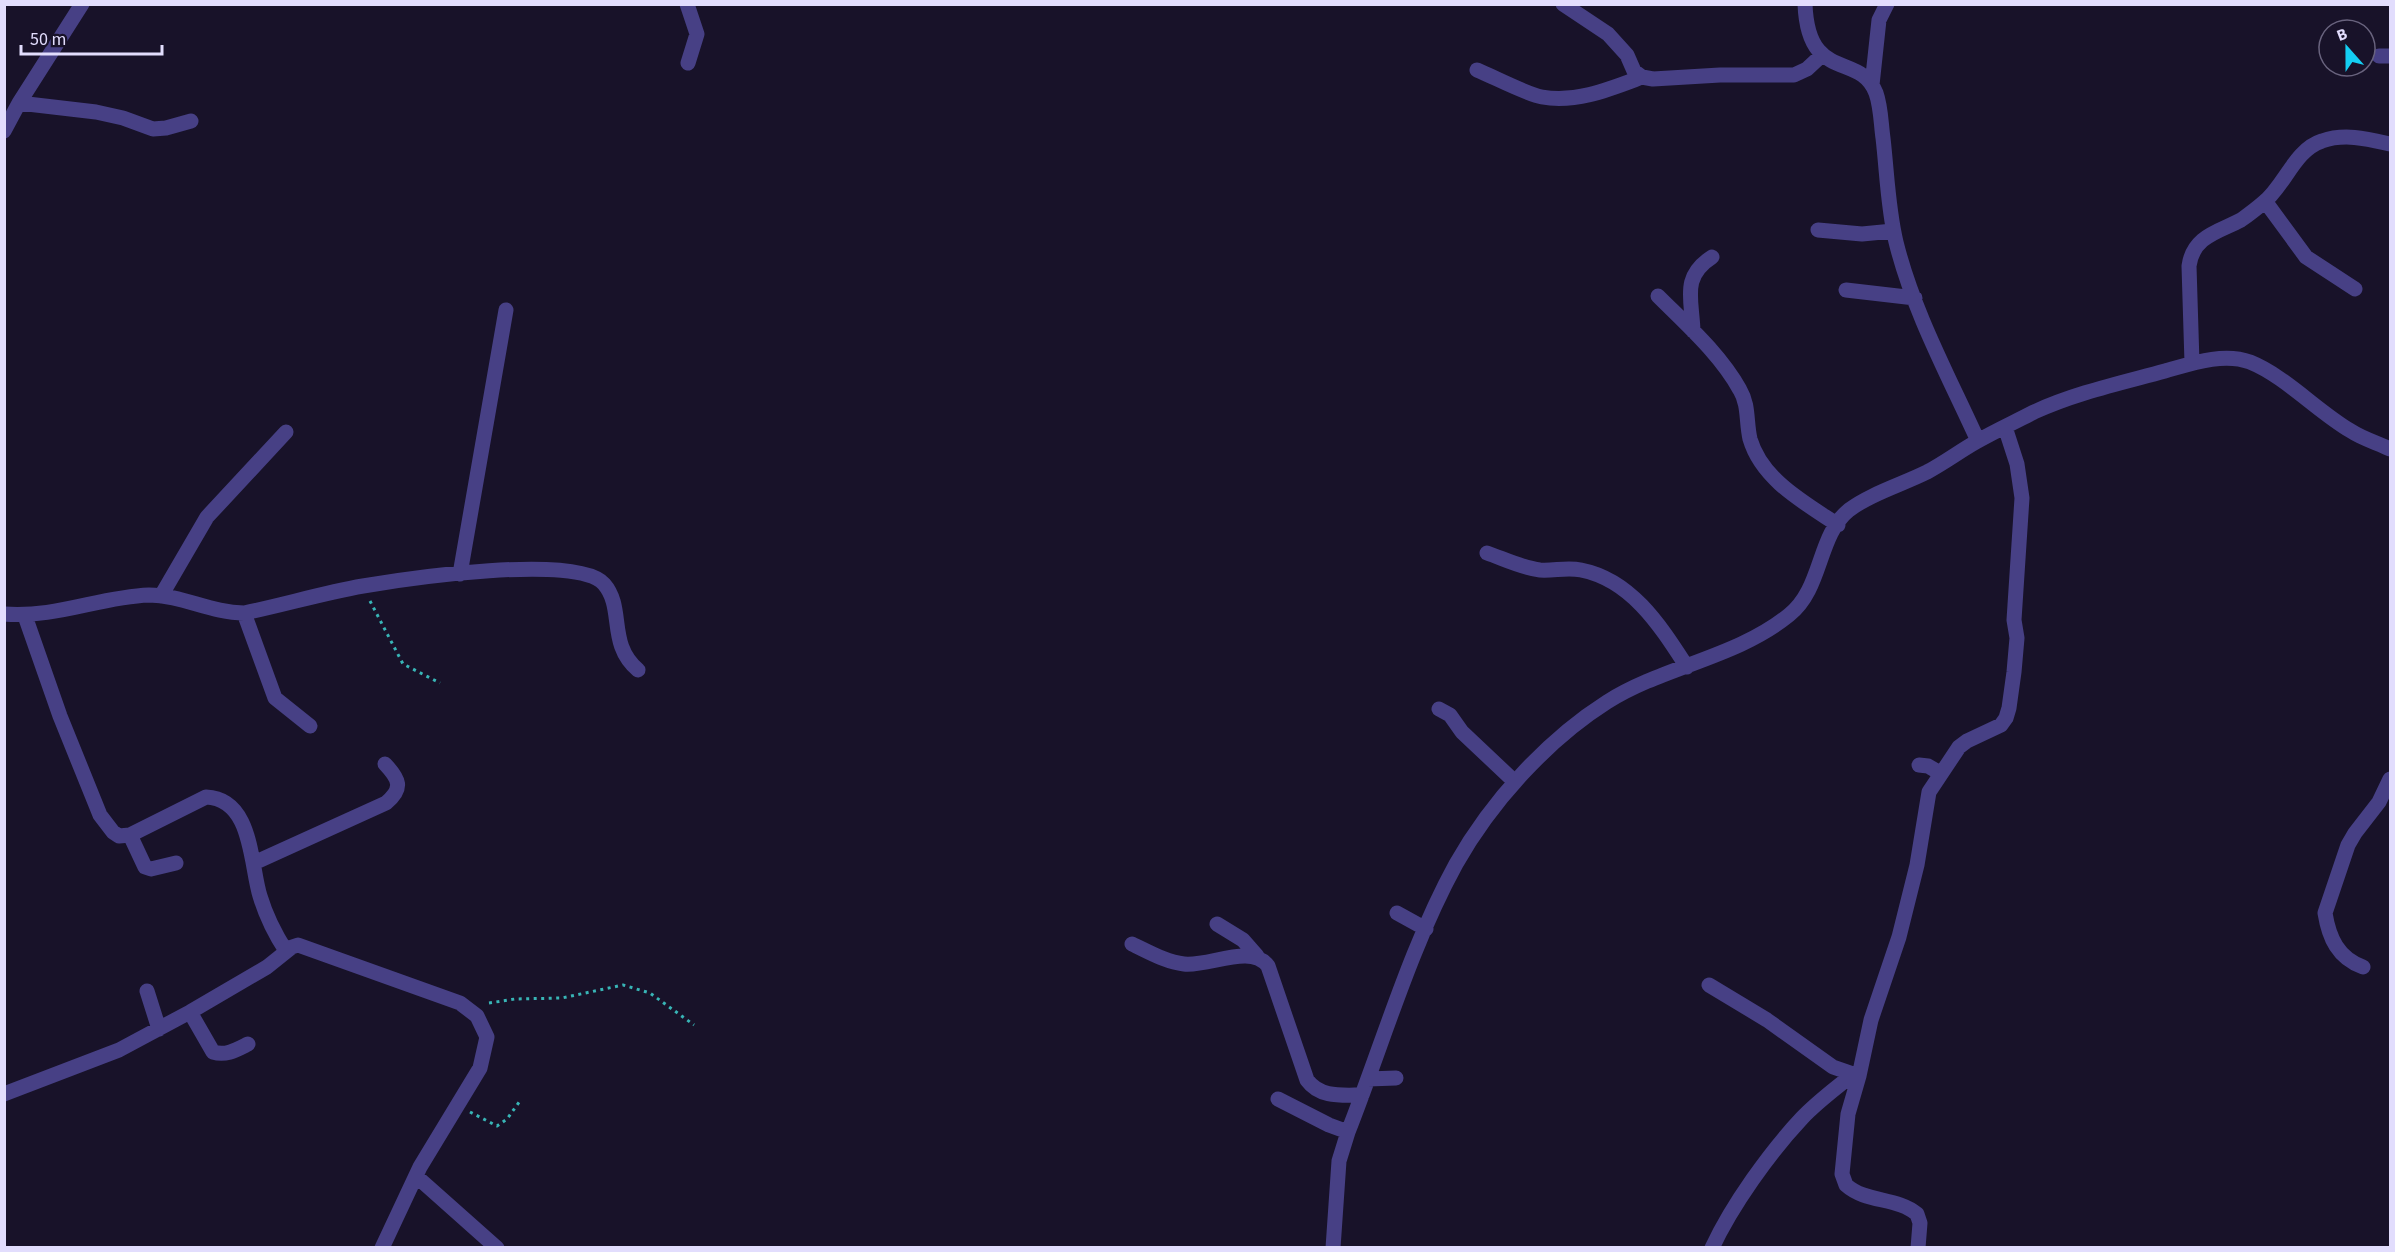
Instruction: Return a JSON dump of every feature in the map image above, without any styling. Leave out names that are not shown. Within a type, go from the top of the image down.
[{"type":"street","points":[[4,131],[19,103],[82,4]]},
{"type":"street","points":[[687,4],[697,34],[688,63]]},
{"type":"street","points":[[1563,4],[1608,34],[1627,55],[1634,71],[1642,77],[1653,79],[1720,75],[1794,75],[1807,69],[1822,55]]},
{"type":"street","points":[[1805,4],[1806,24],[1811,40],[1822,55],[1827,60],[1856,72],[1872,85]]},
{"type":"street","points":[[1887,4],[1879,20],[1872,85],[1881,118],[1893,231],[1915,298],[1978,441]]},
{"type":"street","points":[[1478,70],[1540,97],[1562,99],[1578,98],[1642,77]]},
{"type":"street","points":[[19,103],[96,112],[123,118],[153,129],[191,121]]},
{"type":"street","points":[[2192,363],[2190,257],[2198,243],[2206,236],[2243,219],[2265,201],[2305,151],[2322,141],[2336,137],[2355,137],[2391,144]]},
{"type":"street","points":[[2265,201],[2306,257],[2355,289]]},
{"type":"street","points":[[1818,230],[1862,234],[1893,231]]},
{"type":"street","points":[[1693,331],[1690,289],[1693,275],[1700,265],[1712,257]]},
{"type":"street","points":[[1846,290],[1915,298]]},
{"type":"street","points":[[1658,296],[1693,331],[1741,391],[1746,402],[1750,438],[1774,478],[1792,494],[1838,525]]},
{"type":"street","points":[[460,574],[506,310]]},
{"type":"street","points":[[1333,1248],[1339,1161],[1348,1132],[1426,929],[1456,864],[1483,823],[1515,782],[1582,720],[1609,701],[1633,688],[1752,639],[1793,612],[1810,591],[1819,565],[1838,525],[1850,510],[1931,470],[2005,427],[2074,396],[2192,363],[2234,359],[2251,363],[2302,395],[2351,432],[2391,449]]},
{"type":"street","points":[[1918,1248],[1920,1223],[1917,1214],[1904,1205],[1859,1194],[1846,1185],[1842,1174],[1848,1114],[1855,1076],[1899,937],[1917,865],[1927,798],[1940,773],[1959,747],[2001,725],[2009,708],[2017,638],[2014,620],[2022,498],[2017,464],[2005,427]]},
{"type":"street","points":[[161,596],[207,517],[286,432]]},
{"type":"street","points":[[1487,553],[1527,567],[1578,570],[1601,576],[1647,609],[1687,667]]},
{"type":"street","points":[[4,614],[25,616],[68,610],[130,596],[161,596],[232,613],[243,613],[363,586],[492,570],[564,570],[594,576],[605,584],[612,601],[622,653],[638,670]]},
{"type":"street","points":[[243,613],[275,698],[310,726]]},
{"type":"street","points":[[25,616],[60,716],[100,815],[113,832],[120,836],[130,835],[206,797],[216,798],[231,808],[244,825],[262,903],[272,929],[286,951]]},
{"type":"street","points":[[1439,709],[1450,714],[1462,732],[1515,782]]},
{"type":"street","points":[[254,863],[386,803],[396,795],[398,786],[395,775],[386,764]]},
{"type":"street","points":[[1919,765],[1928,765],[1940,773]]},
{"type":"street","points":[[2363,967],[2351,963],[2337,949],[2325,913],[2348,845],[2379,802],[2391,779]]},
{"type":"street","points":[[130,835],[145,867],[151,869],[176,863]]},
{"type":"street","points":[[1397,913],[1426,929]]},
{"type":"street","points":[[1217,924],[1243,940],[1268,966],[1307,1080],[1312,1087],[1328,1094],[1362,1095]]},
{"type":"street","points":[[1132,944],[1170,961],[1183,964],[1257,956]]},
{"type":"street","points":[[4,1094],[96,1060],[159,1029],[267,967],[286,951],[298,945],[460,1003],[470,1009],[483,1025],[487,1037],[480,1068],[416,1176],[382,1248]]},
{"type":"street","points":[[1709,985],[1767,1020],[1833,1067],[1855,1076]]},
{"type":"street","points":[[147,991],[159,1029]]},
{"type":"street","points":[[190,1012],[213,1052],[227,1053],[248,1044]]},
{"type":"street","points":[[1712,1248],[1731,1213],[1749,1187],[1803,1117],[1855,1076]]},
{"type":"street","points":[[1368,1078],[1396,1078]]},
{"type":"street","points":[[1278,1099],[1348,1132]]},
{"type":"street","points":[[416,1176],[497,1248]]},
{"type":"path","points":[[363,586],[403,664],[440,683]]},
{"type":"path","points":[[470,1009],[500,1000],[562,998],[623,985],[650,993],[694,1025]]},
{"type":"path","points":[[458,1106],[497,1126],[507,1119],[520,1101]]}]
